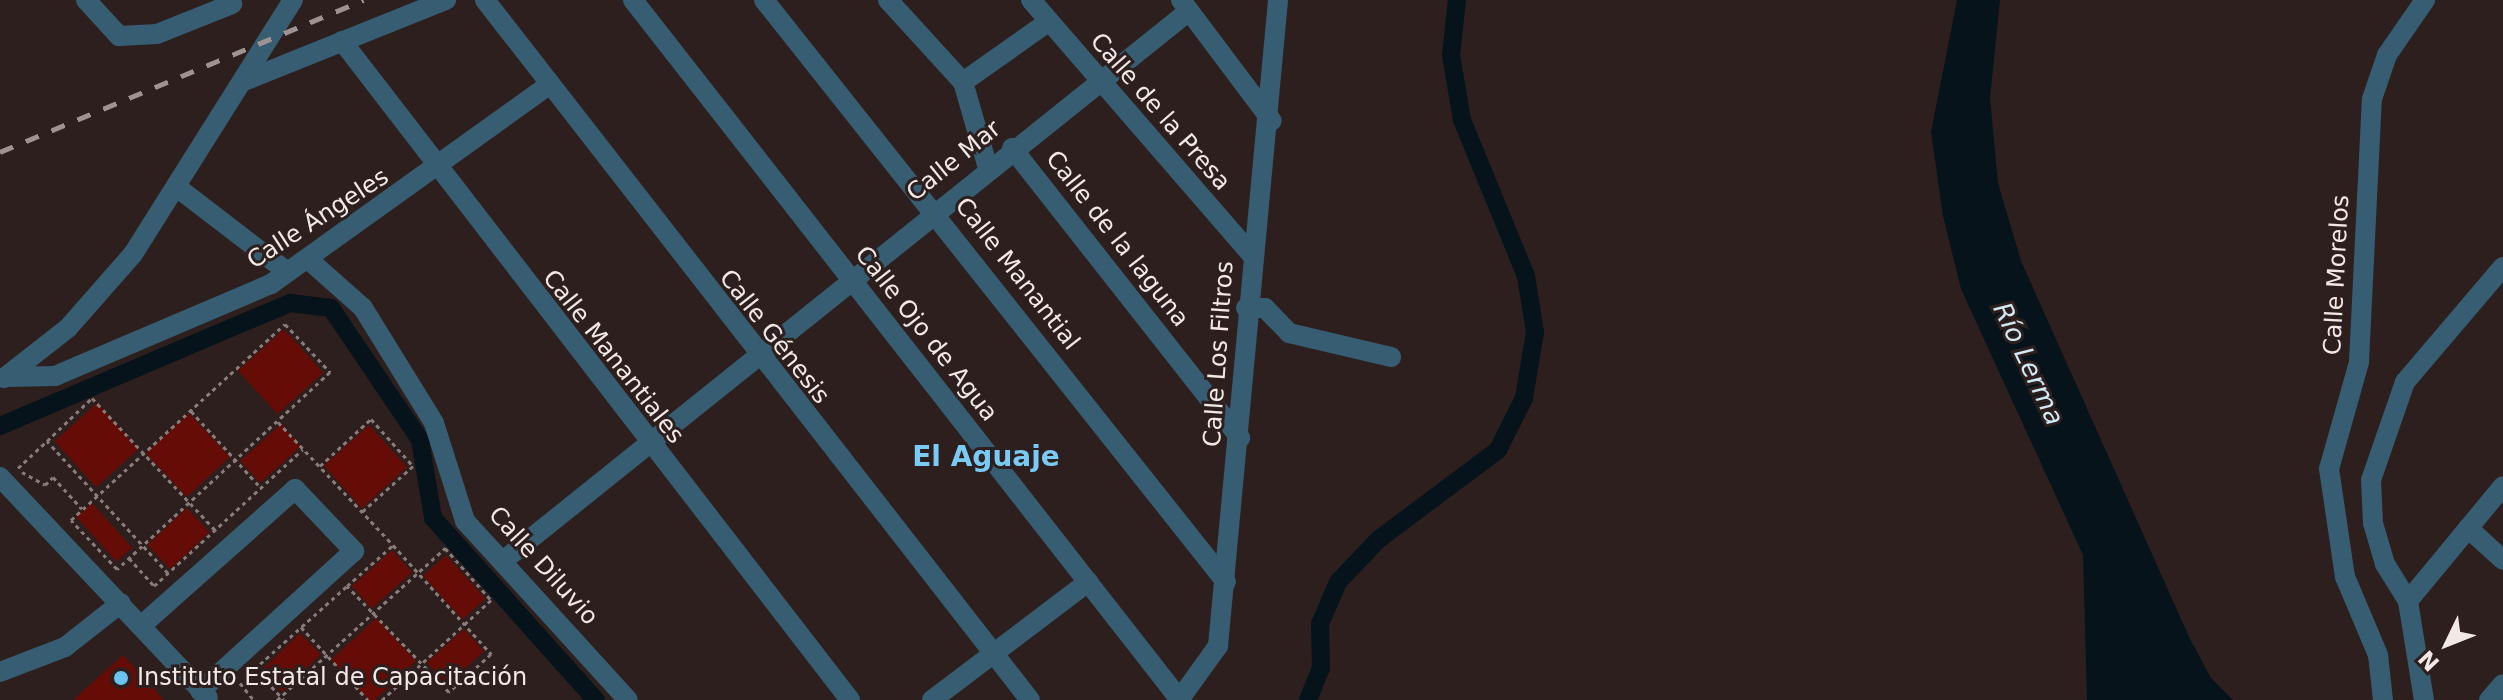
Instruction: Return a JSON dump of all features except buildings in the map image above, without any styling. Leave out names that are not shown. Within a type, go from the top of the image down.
[{"type":"street","points":[[86,0],[119,36],[157,34],[234,1]]},
{"type":"street","points":[[3,378],[68,328],[133,254],[178,188],[293,0]]},
{"type":"street","points":[[244,81],[446,0]]},
{"type":"street","name":"Calle Génesis","points":[[485,0],[546,87],[1030,700]]},
{"type":"street","name":"Calle Ojo de Agua","points":[[633,0],[1179,700]]},
{"type":"street","name":"Calle Manantial","points":[[764,0],[935,211],[1226,582]]},
{"type":"street","points":[[888,0],[963,82],[988,168]]},
{"type":"street","name":"Calle de la Presa","points":[[1031,0],[1095,81],[1252,255]]},
{"type":"street","name":"Calle Los Filtros","points":[[1179,700],[1218,646],[1240,438],[1246,308],[1272,121],[1278,0]]},
{"type":"street","name":"Calle Morelos","points":[[2383,700],[2378,655],[2345,577],[2329,469],[2359,362],[2372,99],[2387,55],[2425,0]]},
{"type":"street","points":[[1185,6],[1272,121]]},
{"type":"street","name":"Calle Mar","points":[[504,560],[1185,6]]},
{"type":"street","points":[[963,82],[1048,22]]},
{"type":"street","name":"Calle Manantiales","points":[[342,41],[645,444],[850,700]]},
{"type":"street","name":"Calle Ángeles","points":[[3,378],[55,376],[271,284],[437,171],[546,87]]},
{"type":"street","name":"Calle de la laguna","points":[[1012,148],[1240,438]]},
{"type":"street","points":[[178,188],[286,271]]},
{"type":"street","name":"Calle Diluvio","points":[[309,260],[363,308],[434,423],[465,521],[504,560],[628,700]]},
{"type":"street","points":[[2424,700],[2408,601],[2385,564],[2371,480],[2405,382],[2503,267]]},
{"type":"street","points":[[1246,308],[1265,308],[1289,333],[1391,357]]},
{"type":"street","points":[[8,480],[205,695],[354,551],[295,489],[142,625]]},
{"type":"street","points":[[2408,601],[2503,486]]},
{"type":"street","points":[[2468,528],[2503,560]]},
{"type":"street","points":[[932,700],[1088,582]]},
{"type":"street","points":[[0,672],[65,647],[121,603]]},
{"type":"street","points":[[2489,700],[2503,684]]},
{"type":"path","points":[[285,324],[330,372],[277,421],[117,569],[71,520],[285,324]]},
{"type":"path","points":[[8,480],[92,398],[215,530]]},
{"type":"path","points":[[190,410],[261,488]]},
{"type":"path","points":[[320,466],[371,419],[413,466],[362,512]]},
{"type":"path","points":[[277,421],[491,654],[449,692],[347,586]]},
{"type":"path","points":[[47,441],[168,573]]},
{"type":"path","points":[[129,558],[154,586],[303,449]]},
{"type":"path","points":[[8,480],[45,485],[53,477],[82,509]]},
{"type":"path","points":[[254,700],[239,683],[393,545]]},
{"type":"path","points":[[277,700],[445,548],[491,600],[382,700]]},
{"type":"path","points":[[301,627],[368,700]]},
{"type":"path","points":[[255,669],[284,700]]},
{"type":"water","name":"Río Lerma","points":[[1957,0],[2000,0],[1990,98],[1998,183],[2021,261],[2190,639],[2211,678],[2233,700],[2087,700],[2083,555],[1961,289],[1943,216],[1931,132]]},
{"type":"waterway","points":[[1308,700],[1321,668],[1320,624],[1338,582],[1379,539],[1498,450],[1524,398],[1535,332],[1526,276],[1462,120],[1451,55],[1457,0]]},
{"type":"waterway","points":[[0,426],[290,303],[331,308],[420,440],[433,518],[596,700]]},
{"type":"railway","points":[[0,152],[364,0]]},
{"type":"place","name":"Instituto Estatal de Capacitación","points":[[121,678]]},
{"type":"district","name":"El Aguaje","points":[[986,457]]}]
